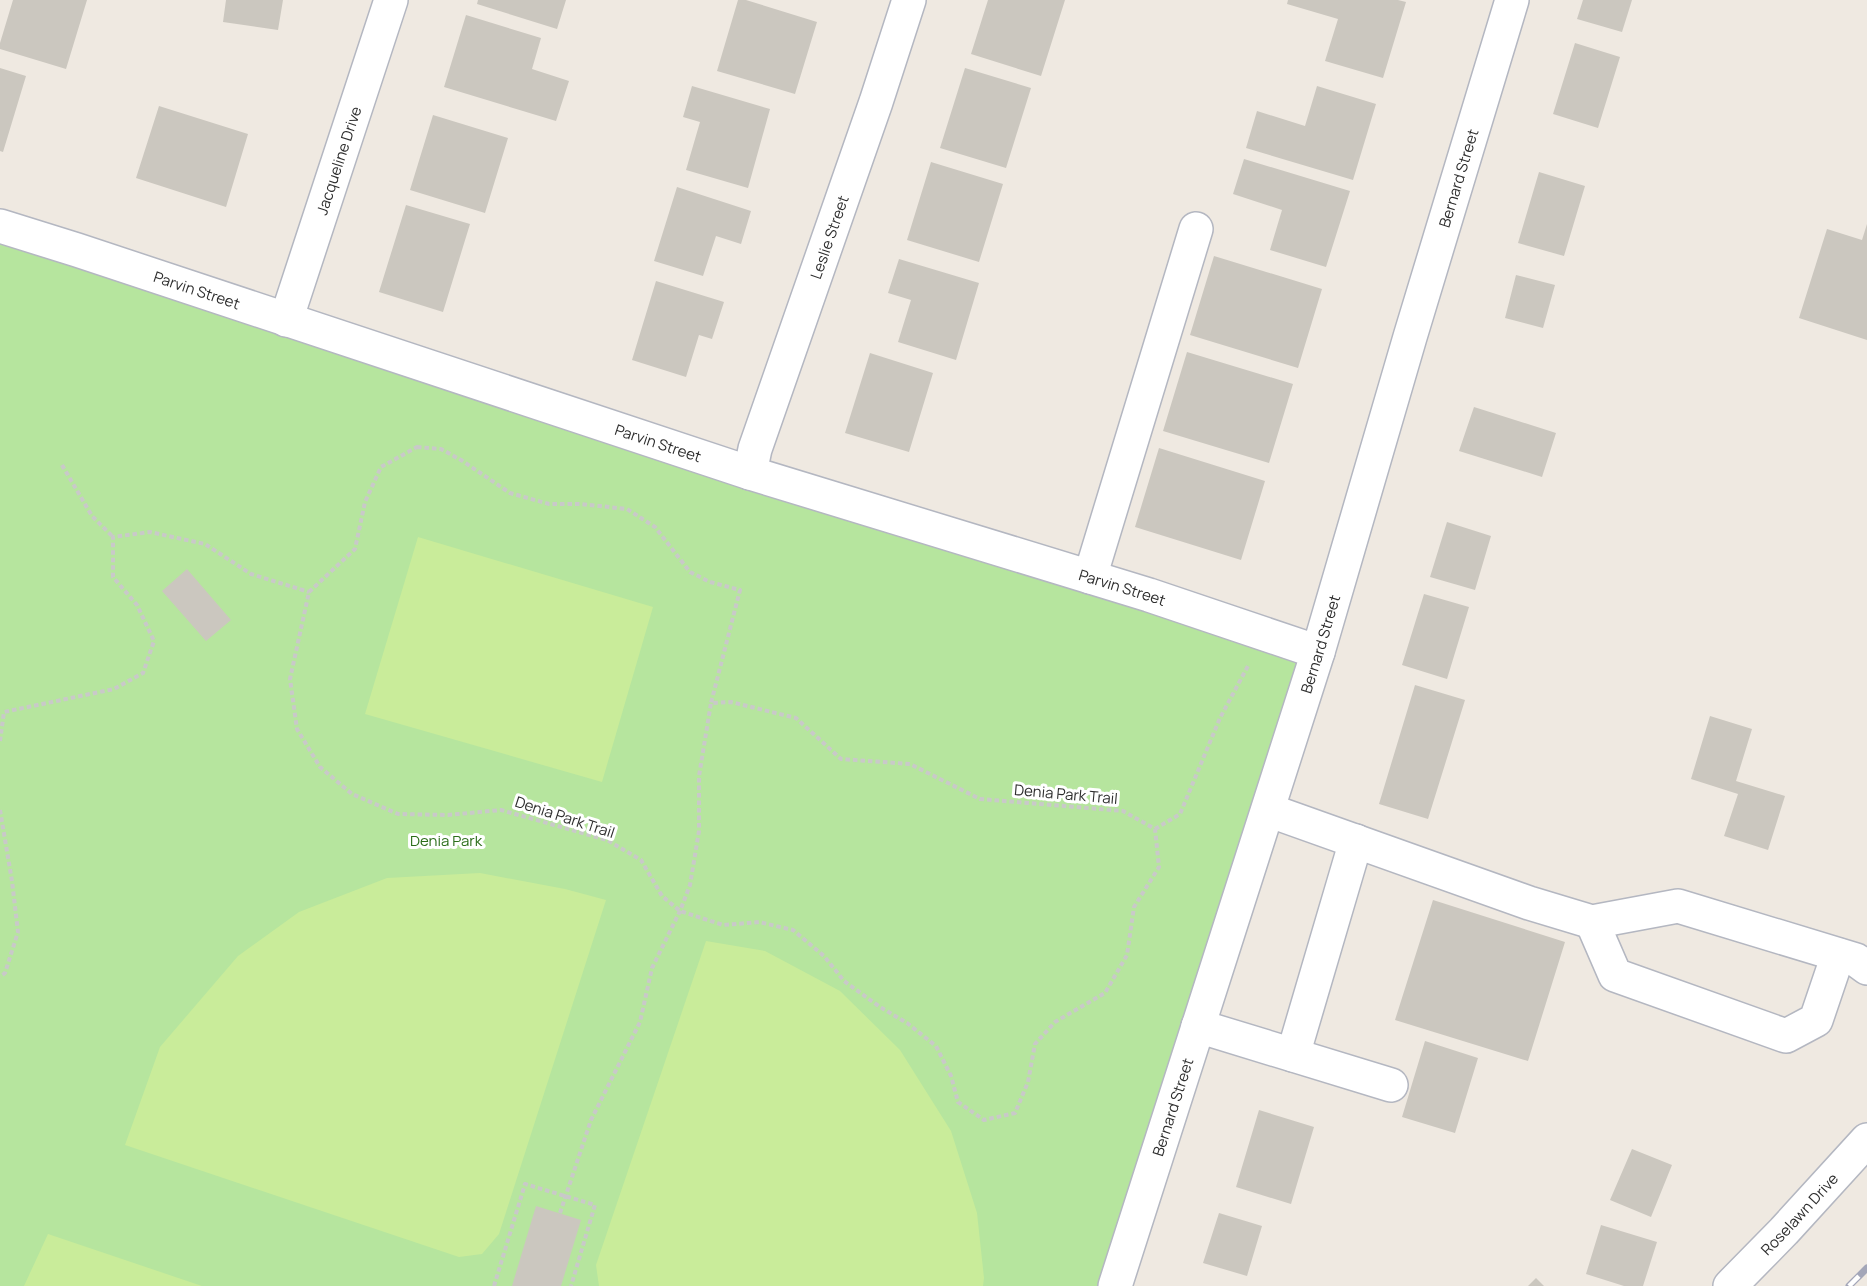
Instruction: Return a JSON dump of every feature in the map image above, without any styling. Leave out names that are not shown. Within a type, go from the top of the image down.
[{"type":"street","name":"Jacqueline Drive","points":[[286,320],[391,0]]},
{"type":"street","name":"Leslie Street","points":[[750,473],[755,449],[876,102],[909,0]]},
{"type":"street","name":"Bernard Street","points":[[1115,1286],[1318,652],[1512,0]]},
{"type":"street","name":"Parvin Street","points":[[0,226],[750,473],[1090,577],[1318,652]]},
{"type":"street","points":[[1090,577],[1196,229]]},
{"type":"street","points":[[1268,810],[1529,903],[1592,922],[1677,906],[1856,960],[1867,968]]},
{"type":"street","points":[[1293,1055],[1356,841]]},
{"type":"street","points":[[1592,922],[1616,975],[1786,1036],[1816,1020],[1838,955]]},
{"type":"street","points":[[1198,1026],[1391,1085]]},
{"type":"street","name":"Roselawn Drive","points":[[1730,1286],[1867,1140]]},
{"type":"path","points":[[113,537],[150,532],[205,544],[251,574],[309,592],[355,549],[365,502],[381,467],[417,447],[441,450],[461,460],[510,494],[549,504],[581,504],[627,509],[655,526],[690,572],[710,582],[740,590],[711,703],[699,776],[699,831],[690,885],[652,968],[640,1022],[591,1120],[560,1214]]},
{"type":"path","points":[[0,741],[2,712],[114,689],[143,673],[154,641],[137,605],[113,577],[113,537],[92,516],[62,465]]},
{"type":"path","name":"Denia Park Trail","points":[[309,592],[290,679],[297,729],[320,767],[352,794],[398,814],[448,814],[501,810],[606,840],[641,860],[662,896],[680,911],[723,925],[759,922],[793,930],[824,956],[844,981],[907,1023],[936,1046],[951,1076],[958,1102],[984,1119],[1015,1113],[1028,1082],[1035,1044],[1055,1022],[1105,993],[1127,956],[1134,907],[1159,867],[1155,830],[1123,811],[980,799],[910,764],[841,759],[796,718],[731,702],[711,703]]},
{"type":"path","points":[[1155,830],[1180,814],[1220,718],[1265,634]]},
{"type":"path","points":[[0,810],[18,932],[5,973],[0,977]]},
{"type":"path","points":[[494,1286],[525,1184],[595,1205],[571,1286]]},
{"type":"green space","name":"Denia Park","points":[[0,228],[1318,652],[1118,1286],[0,1286]]},
{"type":"green space","points":[[418,537],[653,607],[602,782],[365,714]]},
{"type":"green space","points":[[480,873],[565,889],[606,900],[499,1234],[482,1254],[459,1257],[125,1145],[160,1047],[238,956],[299,912],[387,878]]},
{"type":"green space","points":[[706,941],[765,951],[840,991],[900,1050],[951,1131],[977,1213],[983,1286],[599,1286],[596,1265]]},
{"type":"green space","points":[[48,1234],[202,1286],[24,1286]]},
{"type":"building","points":[[13,0],[87,0],[66,69],[0,49]]},
{"type":"building","points":[[226,0],[283,0],[278,30],[223,22]]},
{"type":"building","points":[[478,0],[566,0],[557,29],[477,4]]},
{"type":"building","points":[[738,0],[746,0],[817,22],[795,94],[717,71]]},
{"type":"building","points":[[988,0],[1065,0],[1041,76],[971,54]]},
{"type":"building","points":[[1288,0],[1398,0],[1406,2],[1383,78],[1325,61],[1338,19],[1287,4]]},
{"type":"building","points":[[1583,0],[1632,0],[1622,32],[1577,19]]},
{"type":"building","points":[[466,15],[541,38],[532,69],[569,81],[556,121],[444,87]]},
{"type":"building","points":[[1575,43],[1620,57],[1598,128],[1553,114]]},
{"type":"building","points":[[0,68],[26,76],[3,152],[0,151]]},
{"type":"building","points":[[965,68],[1031,88],[1006,168],[940,148]]},
{"type":"building","points":[[692,86],[770,109],[748,188],[686,170],[700,122],[683,117]]},
{"type":"building","points":[[1317,86],[1376,104],[1353,180],[1246,148],[1257,111],[1305,126]]},
{"type":"building","points":[[159,106],[248,134],[226,207],[136,178]]},
{"type":"building","points":[[433,115],[508,138],[485,213],[410,190]]},
{"type":"building","points":[[1244,159],[1350,191],[1326,267],[1270,250],[1282,210],[1233,194]]},
{"type":"building","points":[[931,162],[1003,184],[979,262],[907,240]]},
{"type":"building","points":[[1539,172],[1585,186],[1564,256],[1518,243]]},
{"type":"building","points":[[677,187],[751,211],[741,244],[716,236],[703,276],[654,261]]},
{"type":"building","points":[[406,205],[470,224],[443,312],[379,292]]},
{"type":"building","points":[[1867,224],[1867,340],[1799,318],[1827,229],[1862,240]]},
{"type":"building","points":[[1214,256],[1322,289],[1298,368],[1190,335]]},
{"type":"building","points":[[899,259],[979,283],[956,360],[898,342],[911,300],[888,293]]},
{"type":"building","points":[[1516,275],[1555,285],[1543,328],[1505,318]]},
{"type":"building","points":[[656,281],[724,302],[712,339],[699,335],[686,377],[632,360]]},
{"type":"building","points":[[1187,352],[1293,384],[1269,463],[1163,431]]},
{"type":"building","points":[[870,353],[933,373],[909,452],[845,433]]},
{"type":"building","points":[[1474,407],[1556,433],[1542,477],[1459,451]]},
{"type":"building","points":[[1159,448],[1265,481],[1241,560],[1135,527]]},
{"type":"building","points":[[1447,522],[1491,536],[1475,590],[1430,577]]},
{"type":"building","points":[[187,569],[231,620],[206,641],[162,591]]},
{"type":"building","points":[[1424,594],[1469,607],[1447,679],[1402,665]]},
{"type":"building","points":[[1415,685],[1465,700],[1428,819],[1379,804]]},
{"type":"building","points":[[1710,716],[1752,729],[1736,781],[1785,796],[1768,850],[1724,836],[1738,794],[1691,779]]},
{"type":"building","points":[[1433,900],[1565,942],[1528,1061],[1395,1020]]},
{"type":"building","points":[[1425,1041],[1478,1058],[1455,1133],[1402,1117]]},
{"type":"building","points":[[1259,1110],[1314,1127],[1291,1204],[1236,1187]]},
{"type":"building","points":[[1632,1149],[1672,1165],[1651,1217],[1610,1200]]},
{"type":"building","points":[[536,1206],[581,1220],[561,1286],[512,1286]]},
{"type":"building","points":[[1219,1213],[1262,1226],[1247,1276],[1203,1263]]},
{"type":"building","points":[[1601,1225],[1657,1242],[1643,1286],[1624,1286],[1586,1274]]},
{"type":"building","points":[[1536,1278],[1544,1286],[1528,1286]]},
{"type":"railway","points":[[1849,1286],[1867,1268]]}]
